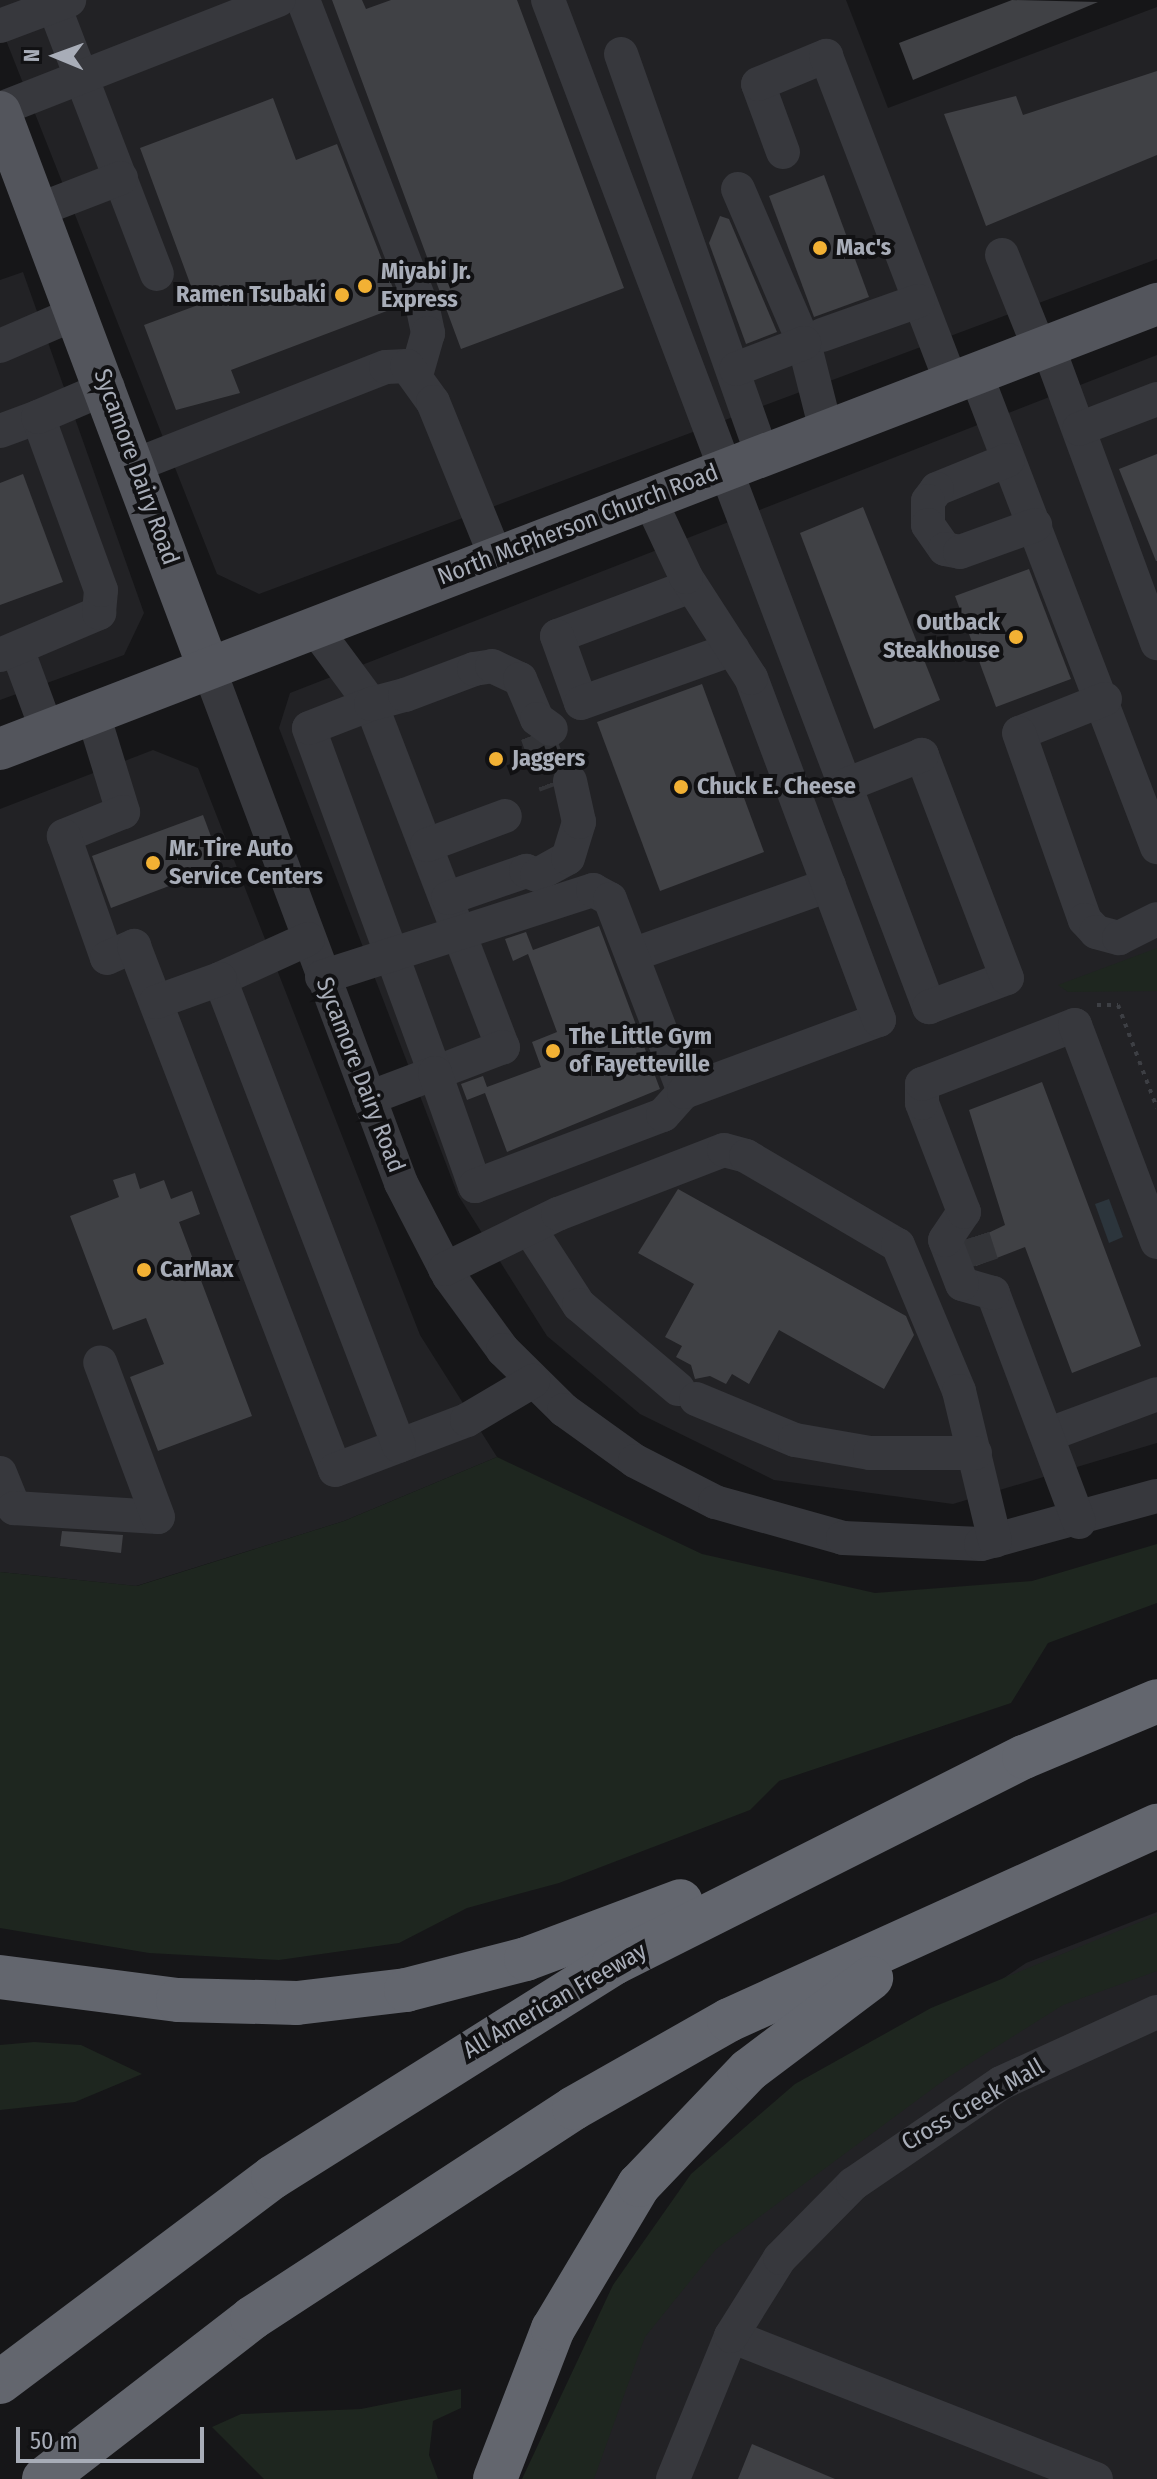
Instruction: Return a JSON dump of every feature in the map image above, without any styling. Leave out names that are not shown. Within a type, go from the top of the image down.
[{"type":"highway","name":"All American Freeway","points":[[0,2382],[172,2248],[403,2090],[614,1963],[940,1798],[1157,1701]]},
{"type":"highway","points":[[0,1977],[178,2000],[297,2003],[406,1990],[526,1959],[940,1798]]},
{"type":"highway","points":[[44,2479],[252,2318],[477,2165],[729,2020],[1045,1874],[1157,1826]]},
{"type":"highway","points":[[495,2479],[553,2329],[639,2185],[749,2070],[814,2017],[1045,1874]]},
{"type":"main road","name":"Sycamore Dairy Road","points":[[0,110],[138,464],[207,664]]},
{"type":"main road","name":"North McPherson Church Road","points":[[0,749],[207,664],[314,627],[722,468],[1157,304]]},
{"type":"street","points":[[0,110],[278,0]]},
{"type":"street","points":[[303,0],[423,309],[428,333],[417,372],[496,557]]},
{"type":"street","points":[[548,0],[722,468],[848,784],[929,1007],[1007,978],[922,755],[848,784]]},
{"type":"street","points":[[0,26],[62,3],[82,76],[157,274]]},
{"type":"street","points":[[621,54],[736,369],[762,454]]},
{"type":"street","points":[[783,152],[758,84],[826,56],[918,301],[1008,460],[1105,699],[1157,847]]},
{"type":"street","points":[[38,210],[121,178]]},
{"type":"street","points":[[738,189],[813,339],[826,430]]},
{"type":"street","points":[[1002,255],[1079,429],[1151,609],[1157,643]]},
{"type":"street","points":[[736,369],[918,301]]},
{"type":"street","points":[[0,346],[79,312]]},
{"type":"street","points":[[138,464],[386,367],[417,372]]},
{"type":"street","points":[[0,431],[108,387]]},
{"type":"street","points":[[1079,429],[1157,399]]},
{"type":"street","points":[[38,417],[101,590],[99,613],[5,649],[47,730]]},
{"type":"street","points":[[1008,460],[937,489],[928,501],[928,525],[945,549],[960,552],[1035,525]]},
{"type":"street","points":[[542,727],[520,679],[492,666],[371,704],[309,728],[475,1186],[663,1115],[684,1092],[879,1020],[829,885],[733,649],[691,586],[649,498]]},
{"type":"street","points":[[691,586],[557,636],[581,703],[733,649]]},
{"type":"street","points":[[314,627],[371,704],[503,1047],[369,1098]]},
{"type":"street","name":"Sycamore Dairy Road","points":[[207,664],[369,1098],[445,1269],[533,1381],[635,1461],[757,1518],[888,1544],[995,1541],[1079,1522],[1157,1496]]},
{"type":"street","points":[[1105,699],[1019,733],[1085,920],[1096,932],[1119,938],[1157,919]]},
{"type":"street","points":[[92,711],[123,812],[64,836],[107,958],[134,946],[335,1470],[467,1420],[533,1381]]},
{"type":"street","points":[[322,977],[392,952],[526,871],[563,829],[563,784]]},
{"type":"street","points":[[427,845],[505,816]]},
{"type":"street","points":[[632,955],[829,885]]},
{"type":"street","points":[[454,913],[593,890],[610,899],[684,1092]]},
{"type":"street","points":[[156,1002],[220,979],[308,939]]},
{"type":"street","points":[[220,979],[399,1446]]},
{"type":"street","points":[[1079,1522],[922,1103],[922,1084],[1075,1025],[1157,1242]]},
{"type":"street","points":[[445,1269],[529,1228],[724,1150],[746,1156],[898,1245],[959,1391],[995,1541]]},
{"type":"street","points":[[529,1228],[579,1305],[687,1394],[795,1440],[870,1453],[975,1453]]},
{"type":"street","points":[[0,1473],[14,1508],[158,1517],[100,1362]]},
{"type":"street","points":[[1047,1435],[1157,1394]]},
{"type":"street","name":"Cross Creek Mall","points":[[673,2479],[731,2336],[780,2258],[908,2140],[1001,2083],[1157,2012]]},
{"type":"street","points":[[731,2336],[1096,2479]]},
{"type":"path","points":[[1088,1009],[1115,1002],[1157,1108]]},
{"type":"shaded area","points":[[0,0],[846,0],[888,108],[1157,7],[1157,259],[259,594],[217,574],[0,25]]},
{"type":"shaded area","points":[[23,272],[144,613],[124,655],[0,700],[0,280]]},
{"type":"shaded area","points":[[1157,355],[1157,1443],[953,1504],[774,1480],[640,1414],[547,1336],[458,1195],[279,728],[290,693]]},
{"type":"shaded area","points":[[153,750],[198,768],[420,1335],[497,1457],[344,1521],[136,1586],[0,1572],[0,809]]},
{"type":"shaded area","points":[[1157,948],[1157,991],[1068,992],[1058,985]]},
{"type":"shaded area","points":[[1109,1199],[1123,1237],[1109,1243],[1095,1204]]},
{"type":"shaded area","points":[[497,1457],[702,1554],[875,1593],[1032,1581],[1157,1544],[1157,1603],[1048,1643],[1011,1703],[779,1781],[750,1810],[559,1883],[467,1908],[399,1943],[279,1960],[149,1953],[0,1928],[0,1572],[137,1586],[344,1521]]},
{"type":"shaded area","points":[[1157,1912],[1157,2479],[561,2479],[597,2359],[849,2083],[1026,1963]]},
{"type":"shaded area","points":[[1157,1915],[1157,1971],[1063,2005],[947,2078],[716,2249],[645,2337],[594,2479],[522,2479],[613,2285],[691,2174],[795,2084],[931,2008]]},
{"type":"shaded area","points":[[34,2042],[81,2045],[142,2074],[75,2102],[0,2110],[0,2045]]},
{"type":"shaded area","points":[[461,2389],[461,2408],[433,2421],[429,2455],[438,2479],[264,2479],[212,2427],[241,2414],[361,2409]]},
{"type":"building","points":[[332,0],[362,0],[366,9],[391,0],[517,0],[624,288],[461,349]]},
{"type":"building","points":[[1012,0],[1098,2],[913,80],[899,43]]},
{"type":"building","points":[[1157,71],[1157,155],[986,226],[944,114],[1016,96],[1023,115]]},
{"type":"building","points":[[273,98],[296,160],[337,144],[400,306],[231,370],[240,393],[176,410],[144,325],[198,305],[140,148]]},
{"type":"building","points":[[824,175],[869,297],[814,317],[769,196]]},
{"type":"building","points":[[720,216],[729,219],[777,332],[746,344],[709,243]]},
{"type":"building","points":[[1157,454],[1157,561],[1156,561],[1119,469]]},
{"type":"building","points":[[23,474],[63,582],[0,605],[0,483]]},
{"type":"building","points":[[863,507],[940,700],[874,729],[800,533]]},
{"type":"building","name":"Outback Steakhouse","points":[[1029,569],[1071,679],[996,707],[955,596]]},
{"type":"building","name":"Chuck E. Cheese","points":[[702,684],[764,852],[660,891],[597,722]]},
{"type":"building","name":"Mr. Tire Auto Service Centers","points":[[203,815],[222,866],[111,908],[92,856]]},
{"type":"building","points":[[599,926],[660,1089],[507,1152],[485,1093],[467,1100],[461,1084],[483,1076],[487,1087],[541,1067],[532,1042],[557,1032],[528,954],[513,961],[505,939],[526,932],[533,950]]},
{"type":"building","points":[[1042,1082],[1141,1346],[1072,1373],[1025,1247],[976,1266],[967,1243],[1005,1225],[969,1110]]},
{"type":"building","name":"CarMax","points":[[135,1173],[140,1189],[164,1180],[171,1199],[192,1191],[200,1214],[179,1222],[252,1416],[158,1451],[130,1377],[164,1364],[146,1318],[113,1330],[70,1216],[119,1197],[113,1180]]},
{"type":"building","points":[[678,1189],[906,1316],[914,1335],[884,1389],[779,1330],[749,1384],[732,1374],[726,1384],[710,1376],[695,1379],[691,1365],[676,1357],[682,1346],[665,1337],[694,1284],[638,1253]]},
{"type":"building","points":[[62,1531],[123,1535],[121,1553],[60,1546]]},
{"type":"building","points":[[752,2444],[835,2479],[738,2479]]},
{"type":"tunnel","points":[[537,734],[556,786]]},
{"type":"tunnel","points":[[973,1237],[982,1264]]},
{"type":"place","name":"Mac's","points":[[820,248]]},
{"type":"place","name":"Miyabi Jr. Express","points":[[365,286]]},
{"type":"place","name":"Ramen Tsubaki","points":[[342,295]]},
{"type":"place","name":"Outback Steakhouse","points":[[1016,637]]},
{"type":"place","name":"Jaggers","points":[[496,759]]},
{"type":"place","name":"Chuck E. Cheese","points":[[681,787]]},
{"type":"place","name":"Mr. Tire Auto Service Centers","points":[[153,863]]},
{"type":"place","name":"The Little Gym of Fayetteville","points":[[553,1051]]},
{"type":"place","name":"CarMax","points":[[144,1270]]}]
